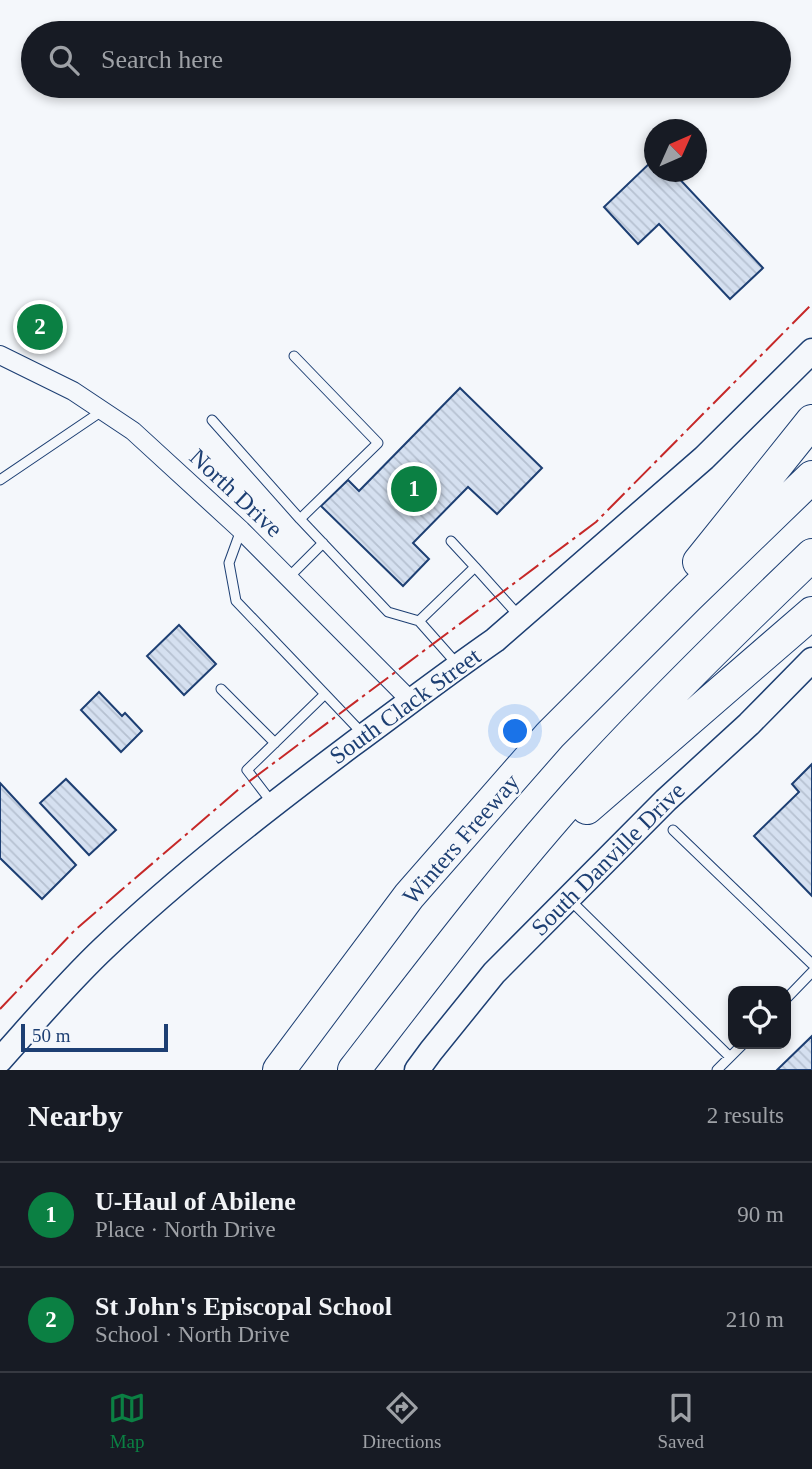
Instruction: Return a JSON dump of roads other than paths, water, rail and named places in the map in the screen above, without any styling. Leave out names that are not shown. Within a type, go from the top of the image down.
[{"type":"highway","points":[[525,763],[710,550],[812,421]]},
{"type":"highway","name":"Winters Freeway","points":[[279,1070],[409,896],[550,735],[812,477]]},
{"type":"highway","points":[[354,1070],[472,917],[594,775],[707,655],[812,555]]},
{"type":"highway","points":[[497,888],[812,613]]},
{"type":"main road","name":"South Clack Street","points":[[0,1060],[103,948],[180,878],[273,804],[495,640],[704,458],[812,351]]},
{"type":"main road","name":"South Danville Drive","points":[[417,1070],[494,974],[666,800],[749,724],[812,660]]},
{"type":"street","name":"North Drive","points":[[0,355],[73,391],[133,431],[242,530],[411,701]]},
{"type":"lane","points":[[294,356],[378,443],[300,519]]},
{"type":"lane","points":[[0,480],[102,411]]},
{"type":"lane","points":[[212,421],[388,612],[419,621],[458,666]]},
{"type":"lane","points":[[242,530],[229,563],[236,601],[365,735]]},
{"type":"lane","points":[[451,541],[520,618]]},
{"type":"lane","points":[[289,577],[323,543]]},
{"type":"lane","points":[[419,621],[475,567]]},
{"type":"lane","points":[[221,689],[275,743]]},
{"type":"lane","points":[[273,804],[247,770],[324,694]]},
{"type":"lane","points":[[673,830],[812,964]]},
{"type":"lane","points":[[568,898],[730,1057]]},
{"type":"lane","points":[[791,994],[812,972]]},
{"type":"lane","points":[[717,1070],[738,1049]]},
{"type":"place","name":"St John's Episcopal School","points":[[40,327]]},
{"type":"place","name":"U-Haul of Abilene","points":[[414,489]]}]
